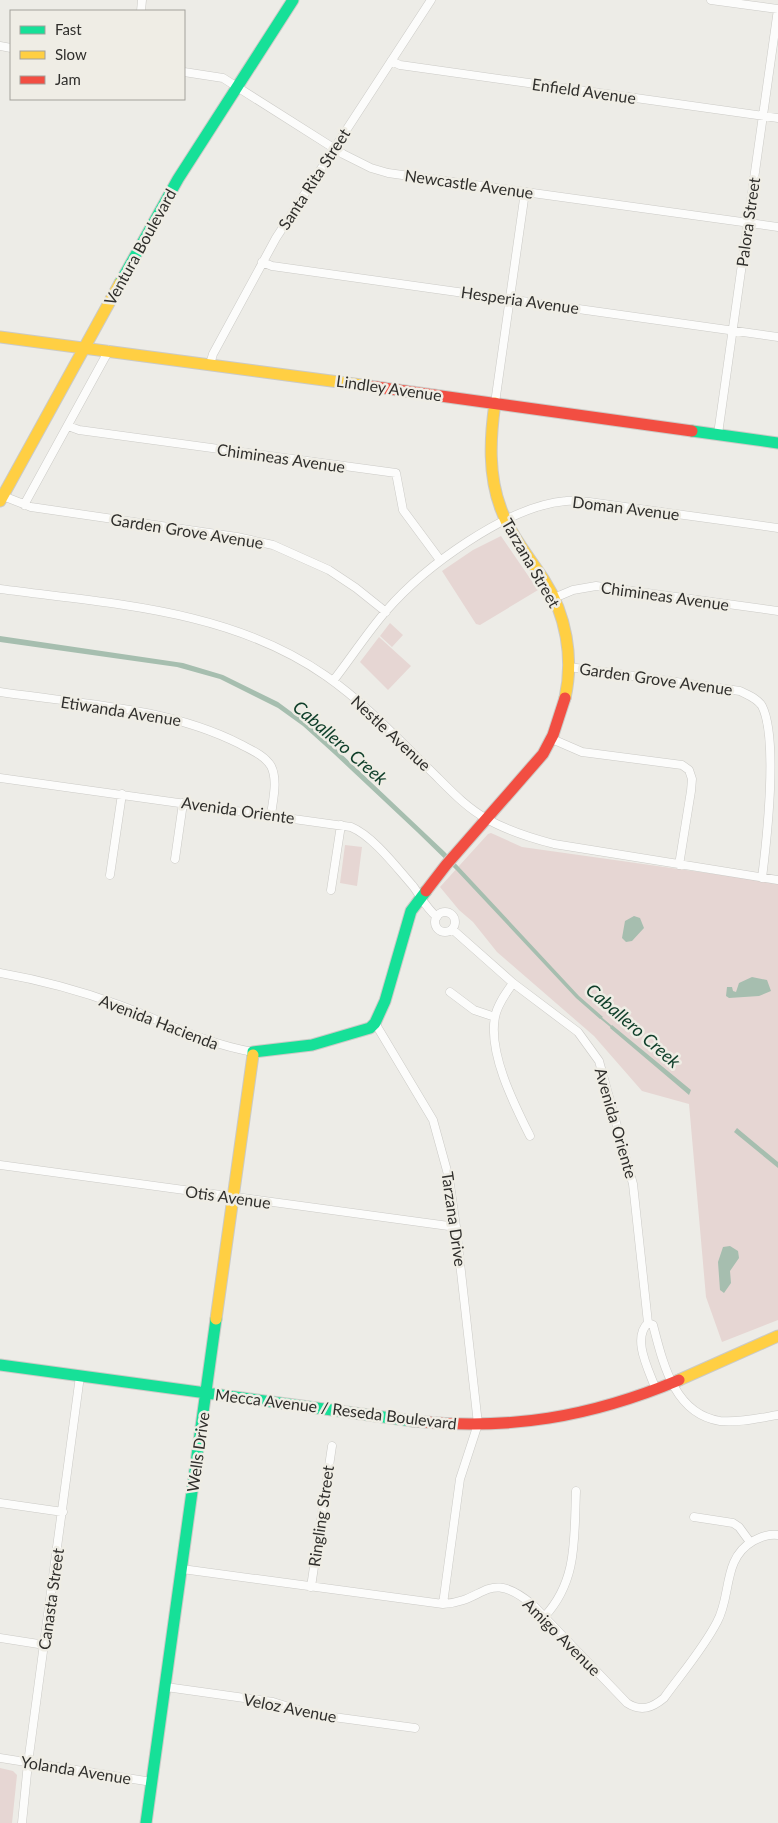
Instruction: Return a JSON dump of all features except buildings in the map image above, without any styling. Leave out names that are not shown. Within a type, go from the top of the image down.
[{"type":"main road","name":"Ventura Boulevard","points":[[2,498],[83,348],[178,179],[293,0]]},
{"type":"main road","name":"Lindley Avenue","points":[[0,337],[109,350],[778,443]]},
{"type":"main road","name":"Tarzana Street","points":[[420,897],[446,865],[530,772],[552,739],[565,700],[569,667],[565,634],[554,598],[506,521],[491,473],[490,445],[495,403]]},
{"type":"main road","points":[[375,1023],[385,1001],[406,922],[420,897]]},
{"type":"main road","name":"Avenida Hacienda","points":[[253,1052],[294,1049],[319,1044],[370,1028],[375,1023]]},
{"type":"main road","name":"Wells Drive","points":[[146,1823],[253,1052]]},
{"type":"main road","name":"Mecca Avenue / Reseda Boulevard","points":[[0,1365],[409,1421],[478,1424],[522,1422],[568,1416],[606,1407],[656,1390],[778,1336]]},
{"type":"street","name":"Santa Rita Street","points":[[210,364],[212,354],[262,262],[431,0]]},
{"type":"street","points":[[711,0],[778,9]]},
{"type":"street","name":"Palora Street","points":[[718,434],[778,9]]},
{"type":"street","name":"Enfield Avenue","points":[[391,61],[400,65],[778,118]]},
{"type":"street","name":"Newcastle Avenue","points":[[185,72],[223,78],[356,162],[388,173],[778,227]]},
{"type":"street","name":"Tarzana Street","points":[[495,403],[524,192]]},
{"type":"street","name":"Hesperia Avenue","points":[[262,262],[272,266],[778,337]]},
{"type":"street","points":[[24,505],[109,350]]},
{"type":"street","name":"Chimineas Avenue","points":[[68,426],[79,430],[396,473],[403,510],[440,560]]},
{"type":"street","name":"Garden Grove Avenue","points":[[2,498],[24,505],[237,536],[273,545],[329,570],[356,588],[386,612]]},
{"type":"street","name":"Doman Avenue","points":[[333,681],[386,612],[412,583],[440,560],[506,521],[539,507],[566,501],[581,502],[778,528]]},
{"type":"street","name":"Chimineas Avenue","points":[[554,598],[573,590],[596,586],[778,612]]},
{"type":"street","name":"Nestle Avenue","points":[[0,589],[150,609],[209,621],[255,637],[292,654],[333,681],[354,698],[461,800],[487,819],[522,835],[554,844],[678,866],[778,880]]},
{"type":"street","name":"Garden Grove Avenue","points":[[569,667],[740,691],[756,699],[766,711],[774,759],[774,788],[762,878]]},
{"type":"street","name":"Etiwanda Avenue","points":[[0,692],[159,715],[187,722],[224,736],[257,753],[270,764],[275,782],[271,814]]},
{"type":"street","points":[[552,739],[582,752],[682,766],[689,770],[692,785],[678,866]]},
{"type":"street","name":"Avenida Oriente","points":[[0,778],[271,814],[351,827],[366,835],[420,897],[426,908],[437,917]]},
{"type":"street","points":[[110,875],[122,794]]},
{"type":"street","points":[[175,859],[183,802]]},
{"type":"street","points":[[331,890],[340,825]]},
{"type":"street","points":[[114,852],[123,854]]},
{"type":"street","name":"Avenida Oriente","points":[[442,913],[451,914],[454,920],[452,929],[444,932],[439,930],[436,925],[437,917],[442,913]]},
{"type":"street","name":"Avenida Oriente","points":[[452,929],[513,982],[578,1032],[598,1061],[633,1184],[648,1323],[645,1326],[641,1343],[656,1390]]},
{"type":"street","name":"Avenida Hacienda","points":[[0,973],[72,990],[119,1005],[208,1042],[253,1052]]},
{"type":"street","points":[[513,982],[495,1017],[493,1034],[496,1050],[514,1104],[530,1136]]},
{"type":"street","points":[[450,992],[474,1010],[495,1017]]},
{"type":"street","name":"Tarzana Drive","points":[[375,1023],[433,1120],[449,1178],[456,1227],[478,1424],[460,1480],[443,1604]]},
{"type":"street","name":"Otis Avenue","points":[[0,1165],[456,1227]]},
{"type":"street","name":"Avenida Oriente","points":[[648,1323],[653,1326],[672,1383],[684,1402],[695,1411],[709,1418],[737,1421],[778,1415]]},
{"type":"street","name":"Canasta Street","points":[[22,1823],[28,1763],[80,1376]]},
{"type":"street","name":"Ringling Street","points":[[311,1587],[332,1446]]},
{"type":"street","points":[[544,1617],[557,1603],[569,1575],[574,1545],[576,1491]]},
{"type":"street","points":[[0,1503],[63,1512]]},
{"type":"street","points":[[694,1517],[733,1523],[739,1527],[750,1542],[762,1536],[778,1535]]},
{"type":"street","name":"Amigo Avenue","points":[[182,1569],[443,1604],[457,1602],[492,1587],[505,1588],[517,1592],[544,1617],[627,1703],[640,1709],[648,1708],[664,1698],[717,1622],[723,1607],[733,1561],[750,1542]]},
{"type":"street","points":[[0,1638],[45,1645]]},
{"type":"street","name":"Veloz Avenue","points":[[166,1687],[273,1702],[311,1714],[415,1728]]},
{"type":"street","name":"Yolanda Avenue","points":[[0,1758],[152,1782]]},
{"type":"shaded area","points":[[501,536],[538,590],[480,625],[476,624],[442,571],[473,550]]},
{"type":"shaded area","points":[[390,623],[403,635],[392,647],[380,636]]},
{"type":"shaded area","points":[[0,636],[183,663],[223,675],[278,702],[316,730],[445,852],[579,996],[603,1017],[600,1019],[576,998],[456,870],[417,832],[303,726],[278,708],[220,679],[177,667],[0,642]]},
{"type":"shaded area","points":[[379,637],[411,666],[388,690],[360,662]]},
{"type":"shaded area","points":[[491,833],[522,847],[778,883],[778,1320],[722,1342],[706,1297],[689,1104],[642,1091],[594,1036],[497,952],[473,922],[459,910],[440,887]]},
{"type":"shaded area","points":[[345,845],[362,847],[357,886],[340,883]]},
{"type":"shaded area","points":[[634,916],[640,918],[644,928],[632,941],[626,942],[622,938],[625,921]]},
{"type":"shaded area","points":[[752,977],[767,980],[771,991],[759,996],[729,998],[726,996],[727,987],[732,987],[733,991],[736,992],[739,983]]},
{"type":"shaded area","points":[[612,1025],[691,1090],[689,1095],[610,1028]]},
{"type":"shaded area","points":[[737,1128],[778,1162],[778,1168],[734,1132]]},
{"type":"shaded area","points":[[730,1246],[738,1251],[739,1258],[730,1271],[731,1283],[724,1293],[720,1290],[718,1262],[723,1247]]},
{"type":"shaded area","points":[[0,1768],[13,1771],[17,1775],[12,1823],[0,1823]]},
{"type":"waterway","name":"Caballero Creek","points":[[601,1018],[613,1028]]},
{"type":"traffic: fast","points":[[120,283],[178,179],[293,0]]},
{"type":"traffic: fast","points":[[692,431],[778,443]]},
{"type":"traffic: fast","points":[[253,1055],[253,1052],[312,1045],[370,1028],[375,1023],[385,1001],[411,911],[426,891]]},
{"type":"traffic: fast","points":[[146,1823],[216,1319]]},
{"type":"traffic: fast","points":[[0,1365],[413,1421]]},
{"type":"traffic: slow","points":[[0,501],[120,283]]},
{"type":"traffic: slow","points":[[0,337],[369,386]]},
{"type":"traffic: slow","points":[[495,403],[491,456],[497,496],[505,519],[552,593],[558,607],[563,622],[568,652],[568,683],[565,698]]},
{"type":"traffic: slow","points":[[216,1319],[253,1055]]},
{"type":"traffic: slow","points":[[679,1380],[778,1336]]},
{"type":"traffic: jam","points":[[369,386],[692,431]]},
{"type":"traffic: jam","points":[[426,891],[446,865],[543,754],[553,735],[565,698]]},
{"type":"traffic: jam","points":[[413,1421],[482,1424],[549,1418],[614,1403],[679,1380]]}]
